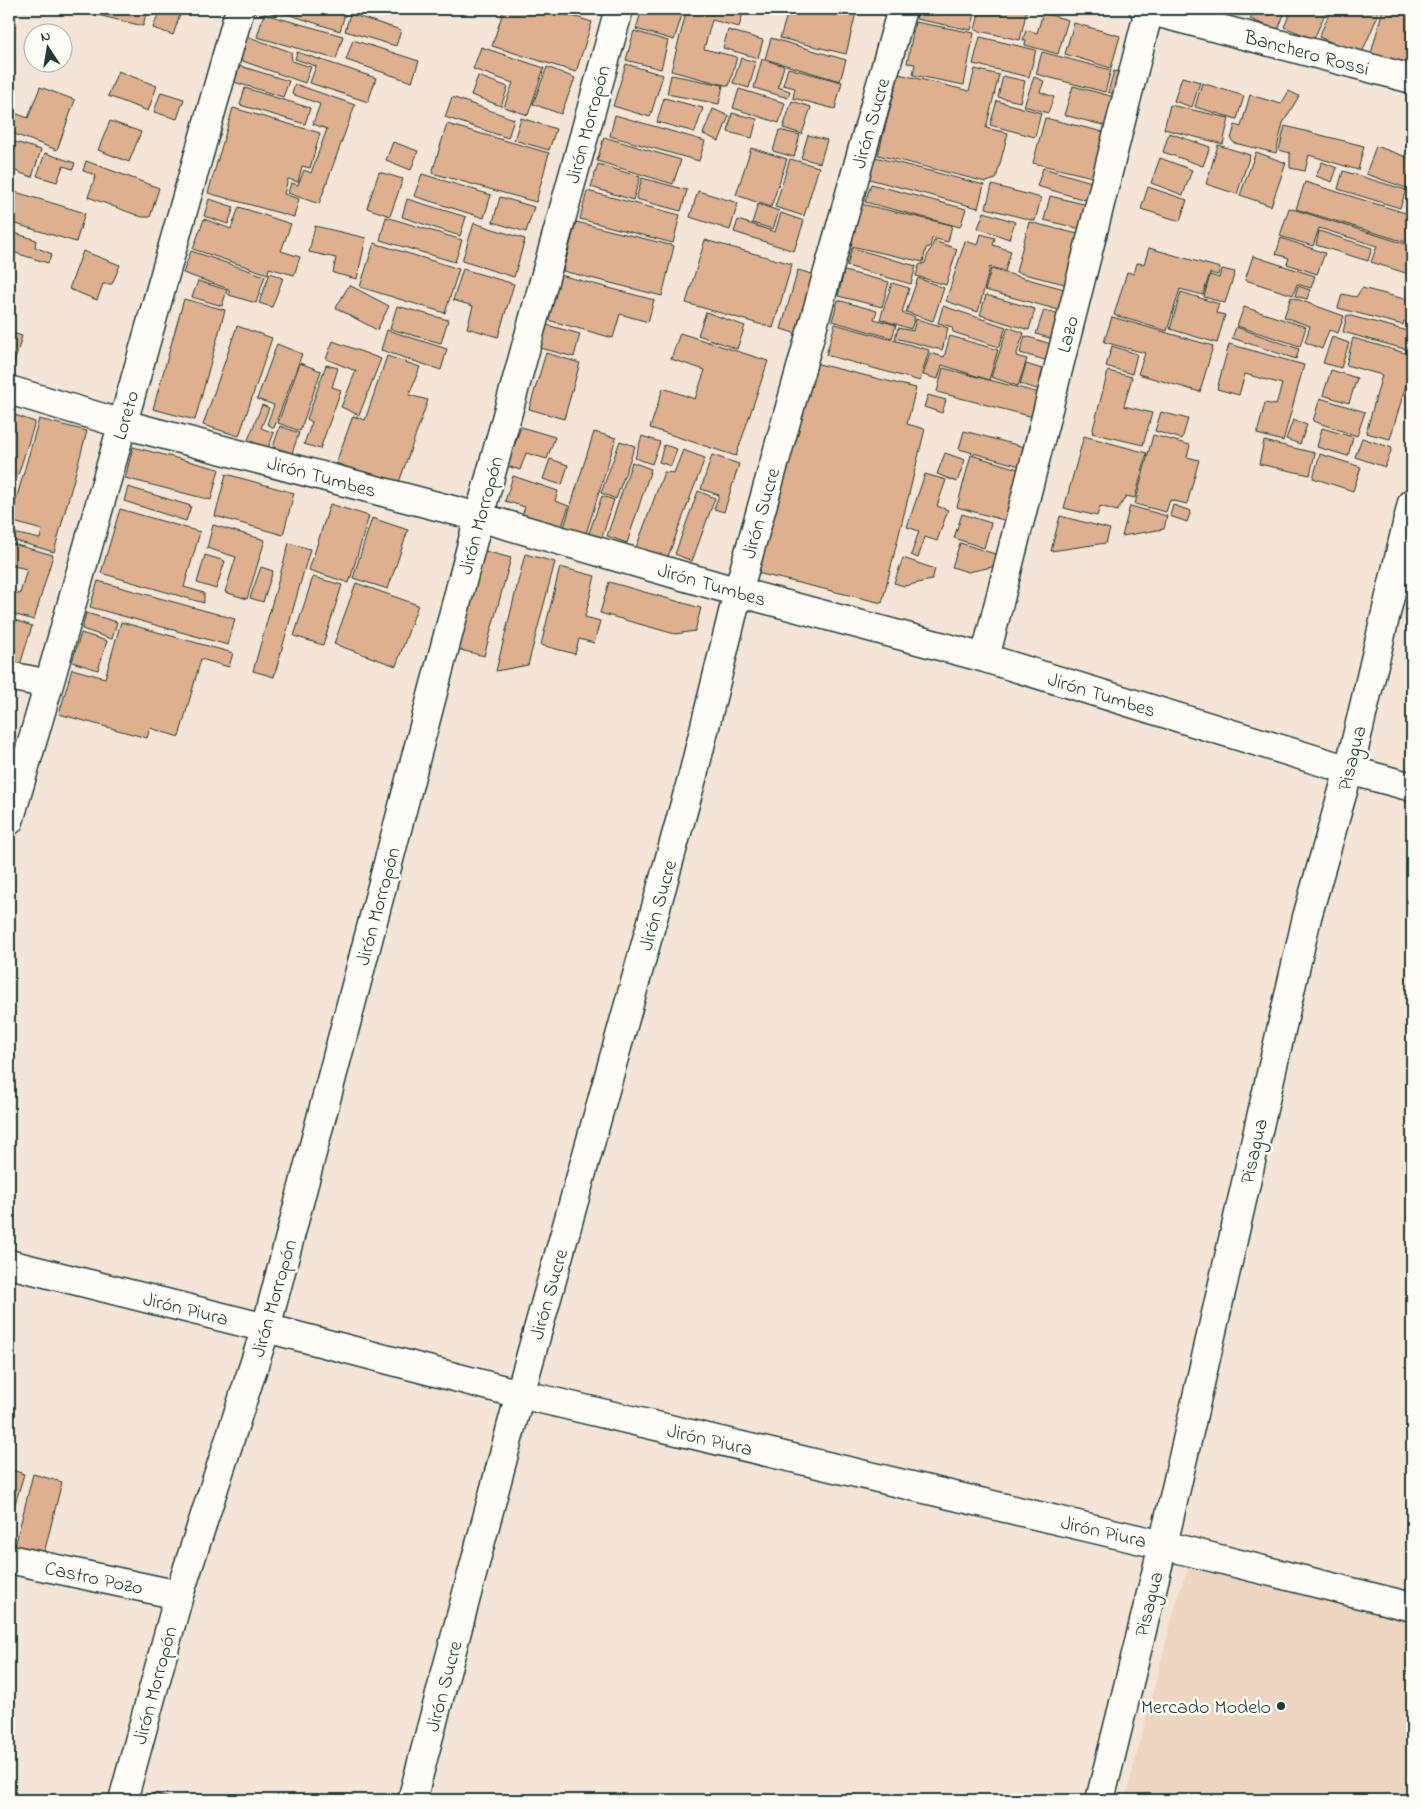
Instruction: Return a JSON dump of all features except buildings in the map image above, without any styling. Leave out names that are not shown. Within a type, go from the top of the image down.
[{"type":"street","name":"Loreto","points":[[9,821],[240,9]]},
{"type":"street","name":"Jirón Morropón","points":[[123,1800],[179,1594],[266,1328],[479,517],[619,9]]},
{"type":"street","name":"Jirón Sucre","points":[[412,1800],[520,1394],[693,775],[738,592],[902,9]]},
{"type":"street","name":"Banchero Rossi","points":[[1146,9],[1412,79]]},
{"type":"street","name":"Lazo","points":[[985,658],[1146,9]]},
{"type":"street","name":"Jirón Tumbes","points":[[9,390],[123,424],[479,517],[738,592],[985,658],[1349,770],[1412,787]]},
{"type":"street","name":"Pisagua","points":[[1100,1800],[1163,1545],[1307,917],[1349,770],[1412,504]]},
{"type":"street","points":[[9,676],[49,684]]},
{"type":"street","name":"Jirón Piura","points":[[9,1264],[520,1394],[1163,1545],[1412,1607]]},
{"type":"street","name":"Castro Pozo","points":[[9,1559],[179,1594]]},
{"type":"shaded area","name":"Mercado Modelo","points":[[1192,1556],[1412,1611],[1412,1800],[1125,1800],[1178,1596]]},
{"type":"place","name":"Mercado Modelo","points":[[1281,1706]]}]
